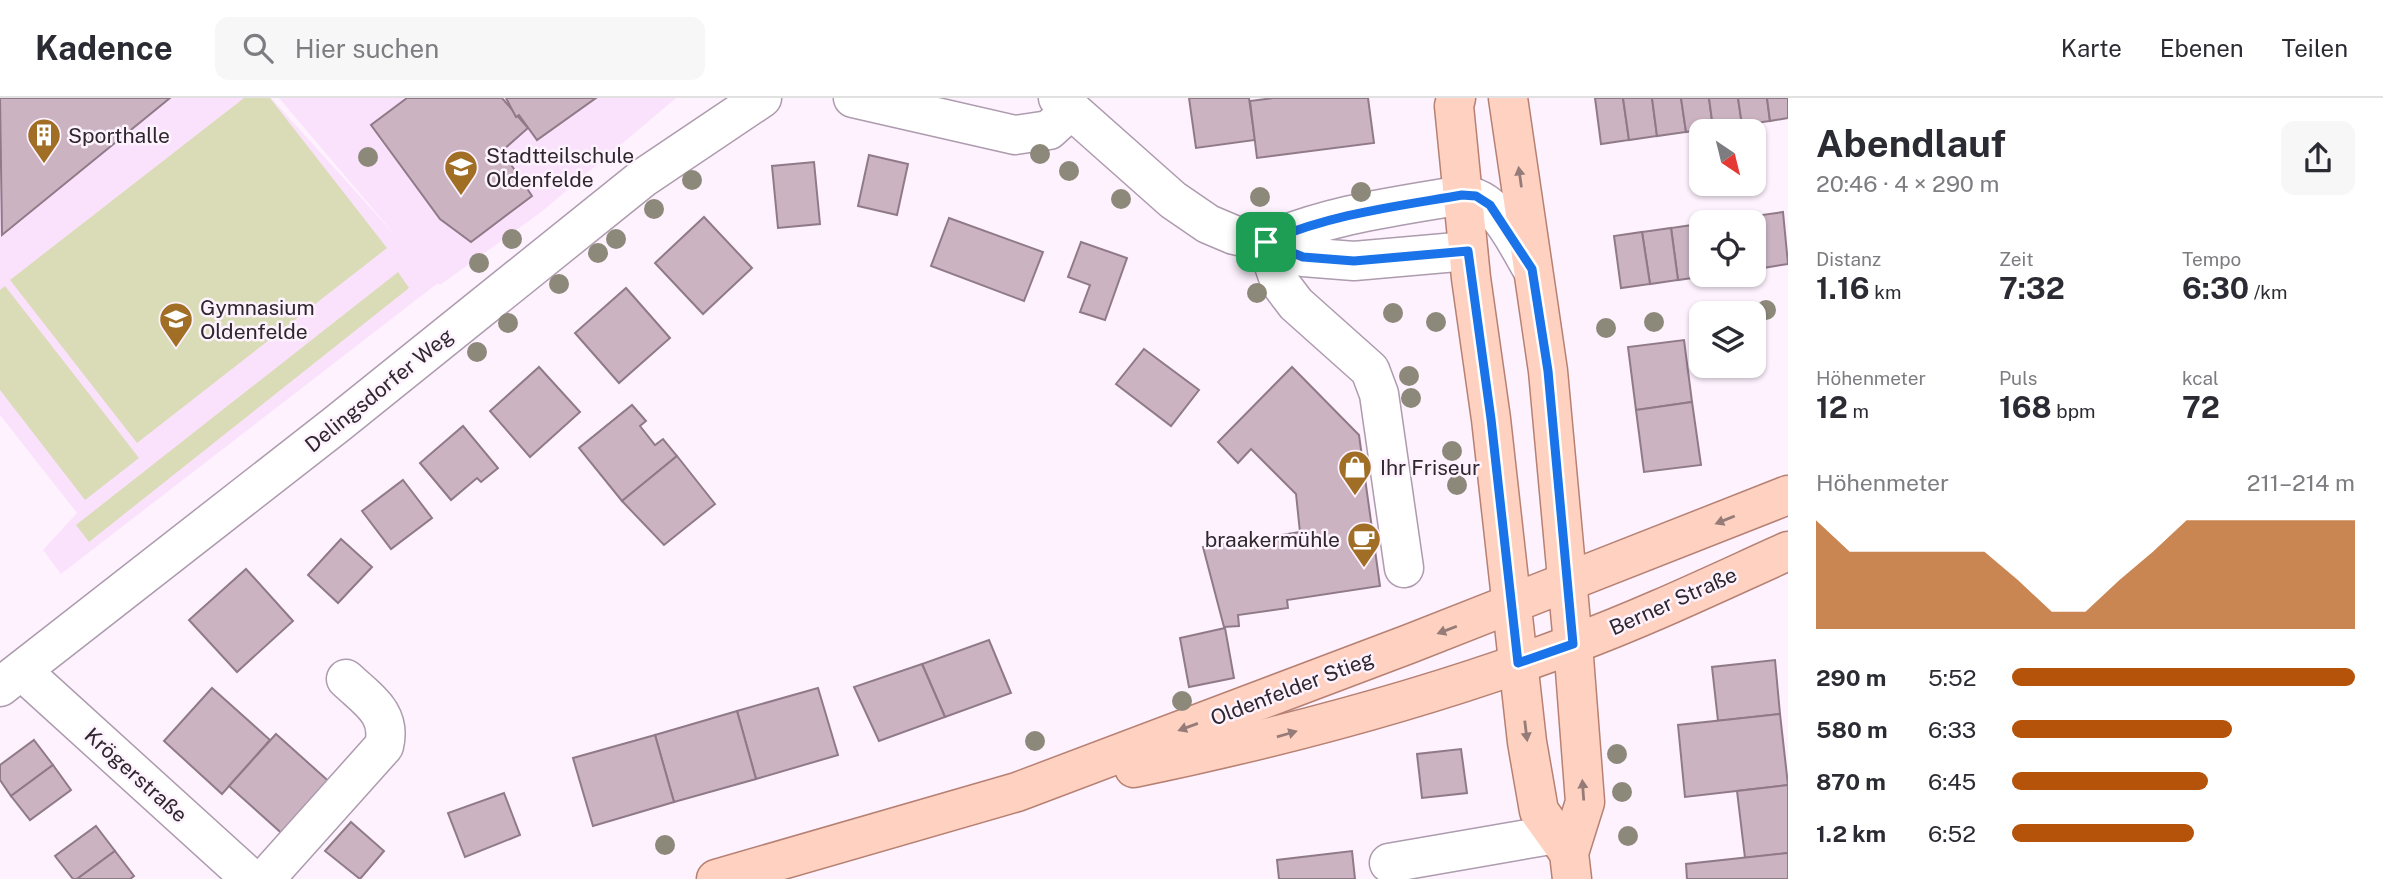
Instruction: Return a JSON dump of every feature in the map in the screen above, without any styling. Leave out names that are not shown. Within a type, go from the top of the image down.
[{"type":"main road","points":[[1455,98],[1468,251],[1491,419],[1510,605],[1539,811],[1566,855]]},
{"type":"main road","points":[[1508,98],[1548,371],[1573,644],[1585,802],[1566,855]]},
{"type":"main road","points":[[1567,582],[1788,495]]},
{"type":"main road","name":"Berner Straße","points":[[1518,663],[1573,644],[1788,551]]},
{"type":"main road","name":"Oldenfelder Stieg","points":[[1017,792],[1567,582]]},
{"type":"main road","name":"Oldenfelder Stieg","points":[[716,879],[1017,792],[1279,736],[1518,663]]},
{"type":"street","name":"Delingsdorfer Weg","points":[[11,679],[643,178],[762,98]]},
{"type":"street","points":[[853,98],[1015,135],[1049,130],[1064,104],[1173,200],[1208,224],[1303,257],[1354,261],[1468,251]]},
{"type":"street","points":[[1266,242],[1311,223],[1334,217],[1462,195],[1476,196],[1490,205],[1532,269]]},
{"type":"street","points":[[1266,242],[1280,283],[1296,304],[1370,370],[1379,394],[1404,568]]},
{"type":"street","name":"Krögerstraße","points":[[11,679],[251,879]]},
{"type":"street","points":[[264,879],[384,746],[388,730],[379,710],[346,679]]},
{"type":"street","points":[[1390,863],[1566,855]]},
{"type":"shaded area","name":"Gymnasium Oldenfelde","points":[[0,98],[271,98],[396,236],[279,98],[676,98],[540,213],[440,285],[438,283],[61,574],[43,550],[77,513],[0,415]]},
{"type":"green space","points":[[244,98],[270,98],[387,248],[137,443],[10,280]]},
{"type":"green space","points":[[398,272],[409,288],[89,542],[76,525]]},
{"type":"green space","points":[[5,286],[139,458],[85,500],[0,390],[0,290]]},
{"type":"building","name":"Sporthalle","points":[[0,98],[170,98],[2,235]]},
{"type":"building","points":[[407,98],[502,98],[528,128],[502,151],[532,196],[471,242],[440,219],[371,125]]},
{"type":"building","points":[[506,98],[596,98],[537,140],[519,115],[516,117]]},
{"type":"building","points":[[1189,98],[1249,98],[1255,140],[1196,148]]},
{"type":"building","points":[[1273,98],[1368,98],[1374,143],[1257,158],[1250,101]]},
{"type":"building","points":[[1595,98],[1623,98],[1629,140],[1601,144]]},
{"type":"building","points":[[1623,98],[1652,98],[1657,136],[1629,140]]},
{"type":"building","points":[[1652,98],[1681,98],[1686,132],[1657,136]]},
{"type":"building","points":[[1681,98],[1709,98],[1712,119],[1689,119],[1689,132],[1686,132]]},
{"type":"building","points":[[1709,98],[1738,98],[1741,119],[1712,119]]},
{"type":"building","points":[[1738,98],[1767,98],[1770,121],[1741,119]]},
{"type":"building","points":[[1767,98],[1788,98],[1788,118],[1770,121]]},
{"type":"building","points":[[869,155],[908,164],[897,215],[858,206]]},
{"type":"building","points":[[814,162],[820,224],[778,228],[772,166]]},
{"type":"building","points":[[1783,212],[1788,264],[1766,268],[1766,214]]},
{"type":"building","points":[[704,217],[752,268],[703,314],[655,263]]},
{"type":"building","points":[[949,218],[1043,252],[1024,301],[931,266]]},
{"type":"building","points":[[1689,225],[1689,278],[1678,280],[1671,228]]},
{"type":"building","points":[[1671,228],[1678,280],[1650,284],[1642,232]]},
{"type":"building","points":[[1642,232],[1650,284],[1621,288],[1614,236]]},
{"type":"building","points":[[1081,242],[1127,258],[1105,320],[1080,312],[1090,285],[1068,277]]},
{"type":"building","points":[[626,288],[670,338],[619,383],[575,333]]},
{"type":"building","points":[[1684,340],[1692,402],[1636,410],[1628,347]]},
{"type":"building","points":[[1144,349],[1199,390],[1171,426],[1116,384]]},
{"type":"building","points":[[539,367],[580,412],[530,457],[490,411]]},
{"type":"building","points":[[1292,367],[1359,435],[1380,586],[1287,600],[1288,608],[1238,615],[1239,626],[1224,627],[1203,547],[1300,532],[1296,494],[1251,449],[1238,463],[1218,442]]},
{"type":"building","points":[[1692,402],[1701,465],[1644,472],[1636,410]]},
{"type":"building","points":[[632,405],[646,421],[640,426],[655,445],[663,439],[677,456],[622,501],[579,448]]},
{"type":"building","points":[[463,426],[498,468],[481,482],[477,478],[451,500],[420,463]]},
{"type":"building","points":[[677,456],[715,504],[664,545],[622,501]]},
{"type":"building","points":[[403,480],[432,518],[391,549],[362,511]]},
{"type":"building","points":[[341,539],[372,567],[338,603],[308,575]]},
{"type":"building","points":[[246,569],[293,621],[237,672],[189,620]]},
{"type":"building","points":[[1225,628],[1234,678],[1189,687],[1180,638]]},
{"type":"building","points":[[989,640],[1011,693],[945,717],[922,664]]},
{"type":"building","points":[[1775,660],[1780,714],[1718,721],[1712,667]]},
{"type":"building","points":[[922,664],[945,717],[879,741],[854,687]]},
{"type":"building","points":[[212,688],[270,740],[222,794],[164,741]]},
{"type":"building","points":[[818,688],[838,755],[756,779],[737,711]]},
{"type":"building","points":[[737,711],[756,779],[674,802],[655,735]]},
{"type":"building","points":[[1780,714],[1788,785],[1685,797],[1678,725]]},
{"type":"building","points":[[276,734],[334,786],[287,838],[229,786]]},
{"type":"building","points":[[655,735],[674,802],[593,826],[573,758]]},
{"type":"building","points":[[34,740],[53,765],[11,796],[0,780],[0,765]]},
{"type":"building","points":[[1461,749],[1467,793],[1422,798],[1417,754]]},
{"type":"building","points":[[53,765],[71,790],[30,820],[11,796]]},
{"type":"building","points":[[1788,785],[1788,853],[1745,858],[1737,791]]},
{"type":"building","points":[[504,793],[520,835],[465,857],[448,813]]},
{"type":"building","points":[[351,822],[384,851],[360,879],[325,851]]},
{"type":"building","points":[[96,826],[115,851],[77,879],[73,879],[55,856]]},
{"type":"building","points":[[115,851],[134,876],[130,879],[77,879]]},
{"type":"building","points":[[1352,851],[1355,879],[1279,879],[1277,860]]},
{"type":"building","points":[[1788,853],[1788,879],[1687,879],[1686,864]]},
{"type":"place","name":"Sporthalle","points":[[44,165]]},
{"type":"place","name":"Stadtteilschule Oldenfelde","points":[[461,197]]},
{"type":"place","name":"Gymnasium Oldenfelde","points":[[176,349]]},
{"type":"place","name":"Ihr Friseur","points":[[1355,497]]},
{"type":"place","name":"braakermühle","points":[[1364,569]]},
{"type":"route","points":[[1462,195],[1476,196],[1490,205],[1532,269],[1548,371],[1573,644],[1518,663],[1491,419],[1468,251],[1354,261],[1303,257],[1266,242],[1311,223],[1346,214],[1462,195]]}]
